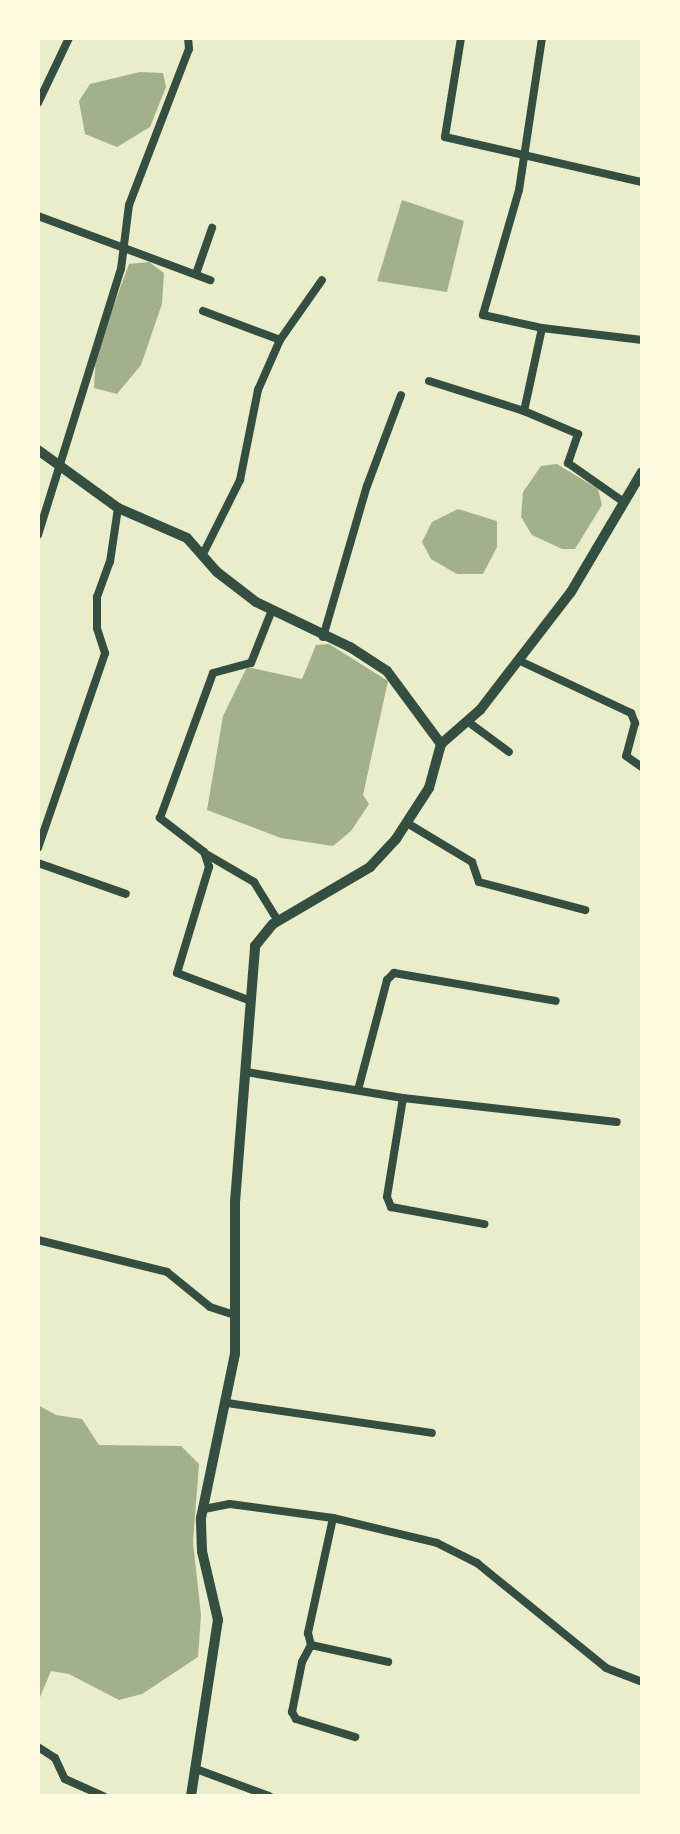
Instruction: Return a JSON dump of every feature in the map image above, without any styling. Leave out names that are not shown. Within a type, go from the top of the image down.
[{"type":"street","points":[[38,103],[69,38]]},
{"type":"street","points":[[38,535],[124,247],[129,205],[189,49],[188,38]]},
{"type":"street","points":[[461,38],[445,137],[642,182]]},
{"type":"street","points":[[542,38],[524,154],[483,315],[542,328],[642,340]]},
{"type":"street","points":[[38,216],[210,280]]},
{"type":"street","points":[[196,274],[212,228]]},
{"type":"street","points":[[203,554],[240,480],[258,390],[280,340],[322,280]]},
{"type":"street","points":[[203,311],[280,340]]},
{"type":"street","points":[[524,411],[542,328]]},
{"type":"street","points":[[429,381],[524,411],[578,434],[568,463],[624,502]]},
{"type":"street","points":[[323,637],[362,500],[401,395]]},
{"type":"street","points":[[38,450],[118,508],[187,538],[217,572],[272,610],[387,671],[441,744]]},
{"type":"street","points":[[191,1796],[218,1620],[202,1551],[204,1509],[227,1403],[235,1315],[235,1202],[255,946],[278,921],[370,867],[407,823],[429,788],[441,744],[467,721],[571,592],[642,472]]},
{"type":"street","points":[[38,848],[105,653],[97,628],[97,597],[110,562],[118,508]]},
{"type":"street","points":[[272,610],[251,663],[213,673],[160,818],[205,854],[254,882],[278,921]]},
{"type":"street","points":[[518,660],[631,713],[635,723],[626,756],[642,767]]},
{"type":"street","points":[[467,721],[509,752]]},
{"type":"street","points":[[407,823],[472,862],[479,882],[585,910]]},
{"type":"street","points":[[205,854],[209,867],[177,973],[251,1001]]},
{"type":"street","points":[[38,863],[126,894]]},
{"type":"street","points":[[358,1090],[387,980],[394,973],[556,1001]]},
{"type":"street","points":[[246,1072],[403,1098],[617,1122]]},
{"type":"street","points":[[403,1098],[387,1197],[391,1207],[484,1224]]},
{"type":"street","points":[[38,1240],[167,1272],[210,1307],[235,1315]]},
{"type":"street","points":[[227,1403],[432,1433]]},
{"type":"street","points":[[204,1509],[230,1504],[333,1518],[437,1543],[477,1563],[606,1668],[642,1682]]},
{"type":"street","points":[[333,1518],[308,1633],[311,1645],[302,1662],[292,1712],[296,1719],[355,1737]]},
{"type":"street","points":[[311,1645],[388,1662]]},
{"type":"street","points":[[38,1747],[55,1758],[65,1779],[103,1796]]},
{"type":"street","points":[[196,1769],[269,1796]]},
{"type":"shaded area","points":[[140,72],[163,73],[166,87],[150,127],[117,147],[85,134],[79,101],[90,84]]},
{"type":"shaded area","points":[[402,200],[464,221],[447,292],[377,281]]},
{"type":"shaded area","points":[[149,262],[164,273],[162,304],[141,365],[117,394],[94,388],[96,353],[129,264]]},
{"type":"shaded area","points":[[557,464],[598,489],[602,505],[575,549],[562,549],[532,535],[521,517],[523,492],[541,466]]},
{"type":"shaded area","points":[[458,509],[497,521],[497,547],[483,574],[457,574],[431,559],[422,542],[432,522]]},
{"type":"shaded area","points":[[329,644],[388,681],[363,795],[369,804],[351,831],[333,846],[281,838],[207,810],[223,716],[247,667],[302,679],[316,645]]},
{"type":"shaded area","points":[[38,1405],[56,1415],[82,1419],[99,1445],[181,1446],[199,1464],[193,1542],[201,1615],[198,1657],[142,1694],[119,1700],[69,1674],[51,1671],[38,1702]]}]
